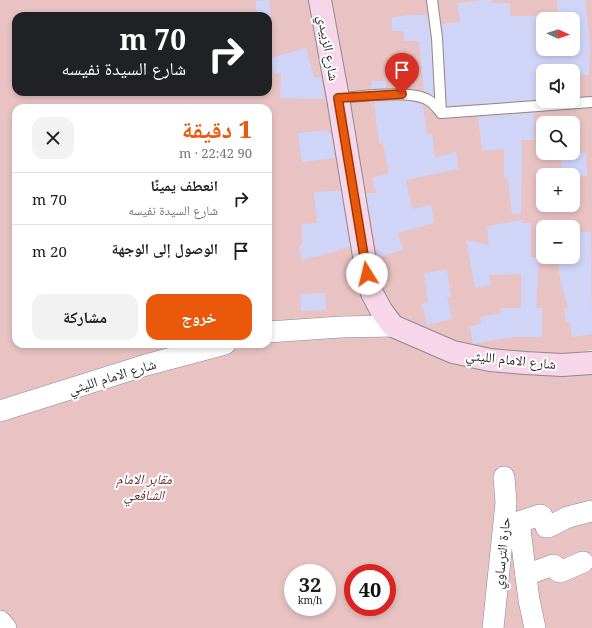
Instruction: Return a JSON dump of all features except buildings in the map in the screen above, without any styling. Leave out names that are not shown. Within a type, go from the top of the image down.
[{"type":"street","name":"شارع الزبيدي","points":[[320,0],[367,274],[372,293],[381,310],[393,326]]},
{"type":"street","name":"شارع الامام الليثي","points":[[272,332],[341,327],[393,326],[454,352],[490,360],[554,364],[592,364]]},
{"type":"street","name":"شارع الامام الليثي","points":[[0,411],[146,365],[210,348]]},
{"type":"street","name":"حارة الترساوي","points":[[493,628],[512,525],[506,503],[504,477]]},
{"type":"street","points":[[535,628],[529,600],[526,575],[512,525],[542,516],[546,527],[548,527],[568,517],[592,511]]},
{"type":"street","points":[[526,575],[553,565],[560,572],[583,562]]},
{"type":"street","points":[[0,621],[6,628]]},
{"type":"lane","points":[[432,0],[437,38],[441,113]]},
{"type":"lane","points":[[338,98],[412,95],[428,100],[441,113]]},
{"type":"lane","points":[[441,113],[592,102]]},
{"type":"green space","name":"مقابر الامام الشافعي","points":[[0,0],[310,0],[365,294],[396,337],[592,368],[592,628],[0,628]]},
{"type":"green space","points":[[327,0],[592,0],[592,350],[549,358],[476,354],[392,317],[378,292]]},
{"type":"route","points":[[367,274],[338,98],[402,94]]}]
